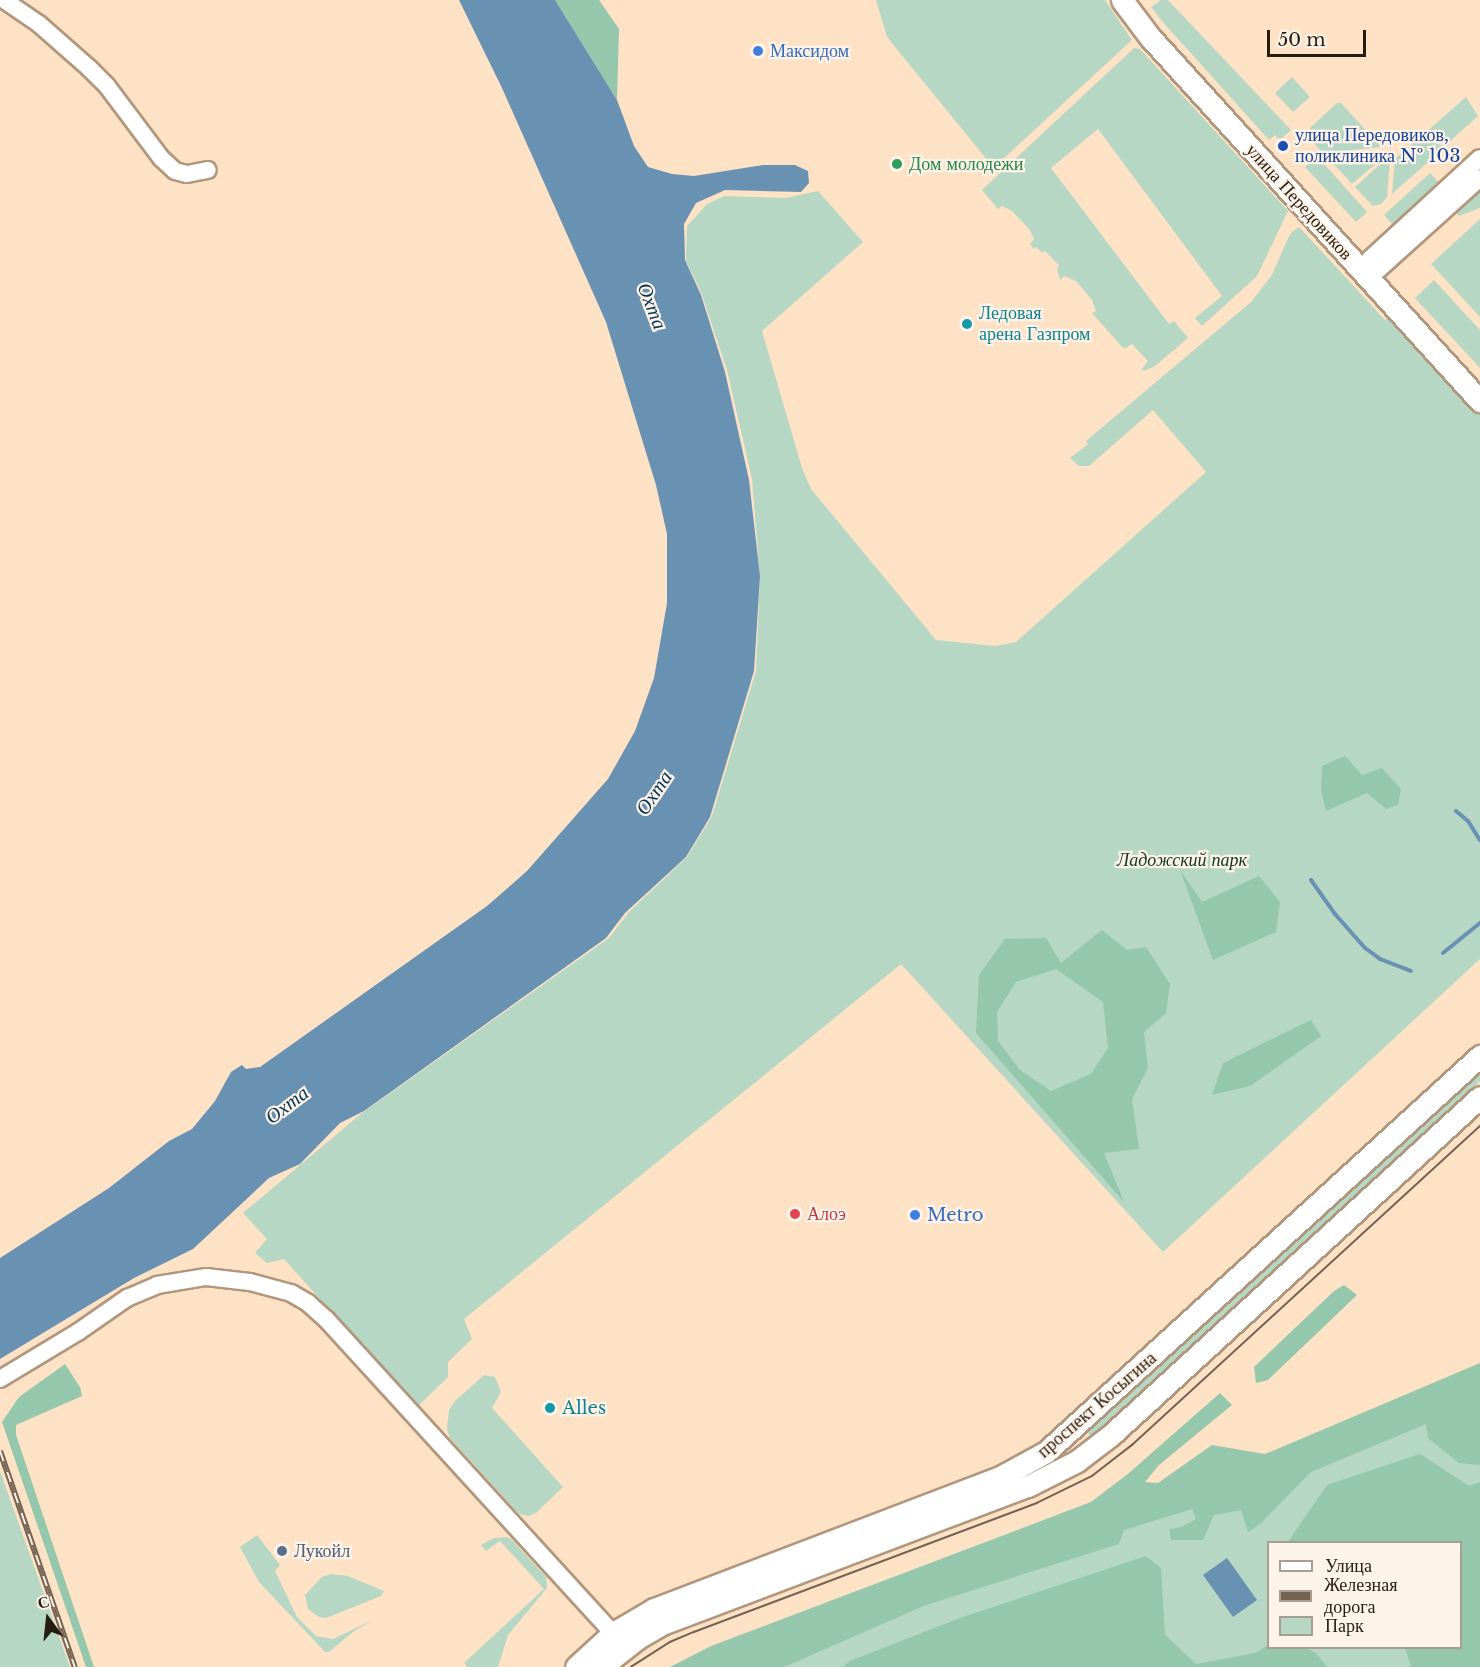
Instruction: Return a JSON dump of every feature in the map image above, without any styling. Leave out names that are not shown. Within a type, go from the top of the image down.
[{"type":"main road","name":"улица Передовиков","points":[[1122,0],[1145,33],[1480,380]]},
{"type":"main road","name":"улица Передовиков","points":[[1139,0],[1156,24],[1372,268],[1480,401]]},
{"type":"main road","name":"проспект Косыгина","points":[[576,1667],[613,1633],[680,1597],[1002,1476],[1046,1452],[1480,1056]]},
{"type":"main road","name":"проспект Косыгина","points":[[601,1667],[638,1638],[670,1621],[1028,1486],[1077,1461],[1111,1435],[1480,1096]]},
{"type":"street","points":[[4,0],[39,24],[89,68],[119,102],[161,158],[175,171],[187,174],[208,170]]},
{"type":"street","points":[[1372,268],[1480,159]]},
{"type":"street","points":[[1372,268],[1480,178]]},
{"type":"street","points":[[0,1379],[78,1332],[127,1298],[157,1285],[206,1277],[250,1281],[291,1293],[308,1303],[333,1327],[613,1633]]},
{"type":"green space","points":[[555,0],[599,0],[619,29],[617,100]]},
{"type":"green space","points":[[876,0],[1105,0],[1132,40],[990,171],[983,165],[988,161],[887,37]]},
{"type":"green space","points":[[1161,0],[1168,0],[1291,130],[1280,140],[1275,135],[1269,140],[1161,20],[1151,7]]},
{"type":"green space","points":[[1134,48],[1140,49],[1288,211],[1257,276],[1202,326],[1195,318],[1222,296],[1098,129],[1051,168],[1169,324],[1174,321],[1188,338],[1155,366],[1144,371],[1142,369],[1148,361],[1132,344],[1126,348],[1122,347],[1092,313],[1096,311],[1092,300],[1076,281],[1064,276],[1060,280],[1057,269],[1059,265],[1045,251],[1042,253],[1030,244],[1034,239],[1030,230],[1012,211],[1002,206],[998,209],[982,190]]},
{"type":"green space","points":[[1292,77],[1310,97],[1293,112],[1275,93]]},
{"type":"green space","points":[[1466,97],[1478,116],[1447,144],[1423,135]]},
{"type":"green space","points":[[1337,103],[1341,103],[1381,147],[1323,153],[1310,139],[1310,128]]},
{"type":"green space","points":[[1421,137],[1445,147],[1392,194],[1395,159]]},
{"type":"green space","points":[[1383,151],[1386,155],[1352,184],[1325,155]]},
{"type":"green space","points":[[1317,156],[1367,212],[1356,222],[1305,167]]},
{"type":"green space","points":[[1388,157],[1390,160],[1387,197],[1381,204],[1373,206],[1355,187]]},
{"type":"green space","points":[[1430,173],[1440,184],[1394,226],[1384,215]]},
{"type":"green space","points":[[1480,187],[1480,208],[1459,216],[1454,210]]},
{"type":"green space","name":"Ладожский парк","points":[[818,191],[863,242],[762,331],[802,468],[811,489],[936,640],[995,646],[1016,642],[1206,472],[1153,410],[1089,466],[1079,466],[1070,458],[1088,444],[1086,441],[1251,302],[1272,275],[1290,234],[1299,227],[1385,320],[1391,315],[1480,411],[1480,959],[1163,1252],[901,964],[464,1319],[472,1339],[448,1362],[448,1377],[417,1407],[284,1259],[267,1263],[255,1253],[267,1239],[243,1213],[362,1113],[609,938],[629,912],[687,857],[712,816],[756,671],[760,577],[752,479],[727,370],[701,292],[686,261],[687,226],[707,204],[724,196],[786,198]]},
{"type":"green space","points":[[1480,219],[1480,317],[1431,264]]},
{"type":"green space","points":[[1434,280],[1480,330],[1480,368],[1415,298]]},
{"type":"green space","points":[[1345,756],[1362,775],[1382,768],[1401,789],[1398,805],[1386,809],[1367,793],[1326,811],[1321,790],[1322,766]]},
{"type":"green space","points":[[1180,870],[1202,902],[1259,876],[1280,902],[1276,932],[1213,960]]},
{"type":"green space","points":[[1102,930],[1127,950],[1146,947],[1170,984],[1166,1013],[1144,1032],[1148,1068],[1132,1099],[1139,1149],[1104,1153],[1124,1202],[976,1033],[979,975],[1005,939],[1046,938],[1061,963]],"holes":[[[1056,969],[1103,1002],[1108,1048],[1091,1074],[1051,1091],[1020,1070],[998,1041],[997,1012],[1016,982]]]},
{"type":"green space","points":[[1311,1020],[1321,1036],[1250,1086],[1212,1095],[1223,1063]]},
{"type":"green space","points":[[1480,1072],[1480,1081],[1092,1438],[1087,1432]]},
{"type":"green space","points":[[1344,1285],[1357,1295],[1268,1380],[1256,1383],[1254,1367],[1334,1291]]},
{"type":"green space","points":[[1480,1363],[1480,1465],[1459,1463],[1428,1438],[1426,1424],[1311,1472],[1260,1524],[1248,1532],[1241,1510],[1214,1515],[1203,1540],[1171,1540],[1169,1529],[1182,1527],[1196,1519],[1192,1509],[1124,1530],[1119,1544],[926,1605],[784,1667],[670,1667],[711,1646],[1091,1502],[1129,1473],[1220,1393],[1232,1405],[1159,1465],[1145,1482],[1158,1483],[1212,1445],[1265,1454]]},
{"type":"green space","points":[[65,1364],[80,1387],[82,1396],[16,1425],[16,1435],[94,1667],[86,1667],[2,1422],[19,1397]]},
{"type":"green space","points":[[484,1375],[495,1377],[501,1392],[492,1408],[563,1487],[536,1513],[529,1516],[519,1514],[450,1438],[447,1429],[449,1410],[455,1401]]},
{"type":"green space","points":[[1480,1375],[1480,1667],[682,1667],[1149,1509]]},
{"type":"green space","points":[[1420,1454],[1469,1486],[1480,1482],[1480,1667],[1411,1667],[1405,1649],[1462,1649],[1462,1541],[1289,1541],[1327,1485]]},
{"type":"green space","points":[[0,1471],[70,1667],[0,1667]]},
{"type":"green space","points":[[257,1535],[280,1565],[275,1571],[297,1617],[316,1636],[333,1639],[375,1619],[354,1631],[329,1652],[325,1652],[259,1582],[240,1547]]},
{"type":"green space","points":[[494,1538],[511,1539],[546,1577],[547,1588],[508,1635],[498,1667],[467,1667],[464,1663],[544,1589],[500,1541],[486,1551],[481,1545]]},
{"type":"green space","points":[[1146,1556],[1161,1568],[1165,1635],[1196,1664],[1255,1653],[1267,1646],[1267,1649],[1308,1649],[1316,1653],[1327,1667],[843,1667],[850,1661],[960,1618]]},
{"type":"green space","points":[[331,1574],[348,1576],[384,1591],[381,1596],[326,1618],[319,1617],[308,1609],[305,1595],[322,1577]]},
{"type":"water","name":"Охта","points":[[459,0],[555,0],[617,100],[634,146],[648,167],[672,174],[694,176],[763,165],[795,165],[808,171],[809,183],[801,192],[725,190],[696,203],[684,224],[685,260],[701,295],[725,372],[749,480],[760,576],[754,671],[710,817],[686,857],[625,913],[606,938],[364,1111],[340,1123],[300,1164],[269,1178],[193,1249],[134,1278],[0,1359],[0,1258],[109,1188],[169,1141],[192,1129],[215,1101],[231,1072],[242,1065],[246,1069],[260,1067],[487,906],[527,871],[608,779],[635,731],[654,678],[667,603],[667,534],[656,485],[606,322],[502,88]]},
{"type":"water","points":[[1227,1558],[1257,1600],[1233,1617],[1203,1575]]},
{"type":"waterway","points":[[1456,811],[1468,821],[1480,840]]},
{"type":"waterway","points":[[1311,880],[1335,914],[1365,948],[1380,959],[1411,971]]},
{"type":"waterway","points":[[1443,953],[1480,923]]},
{"type":"tram line","points":[[631,1667],[670,1642],[694,1632],[1037,1503],[1092,1476],[1132,1445],[1480,1126]]},
{"type":"railway","points":[[0,1451],[75,1667]]},
{"type":"place","name":"Максидом","points":[[758,51]]},
{"type":"place","name":"улица Передовиков, поликлиника № 103","points":[[1283,146]]},
{"type":"place","name":"Дом молодежи","points":[[897,164]]},
{"type":"place","name":"Ледовая арена Газпром","points":[[967,324]]},
{"type":"place","name":"Алоэ","points":[[795,1214]]},
{"type":"place","name":"Metro","points":[[915,1215]]},
{"type":"place","name":"Alles","points":[[550,1408]]},
{"type":"place","name":"Лукойл","points":[[282,1551]]}]
